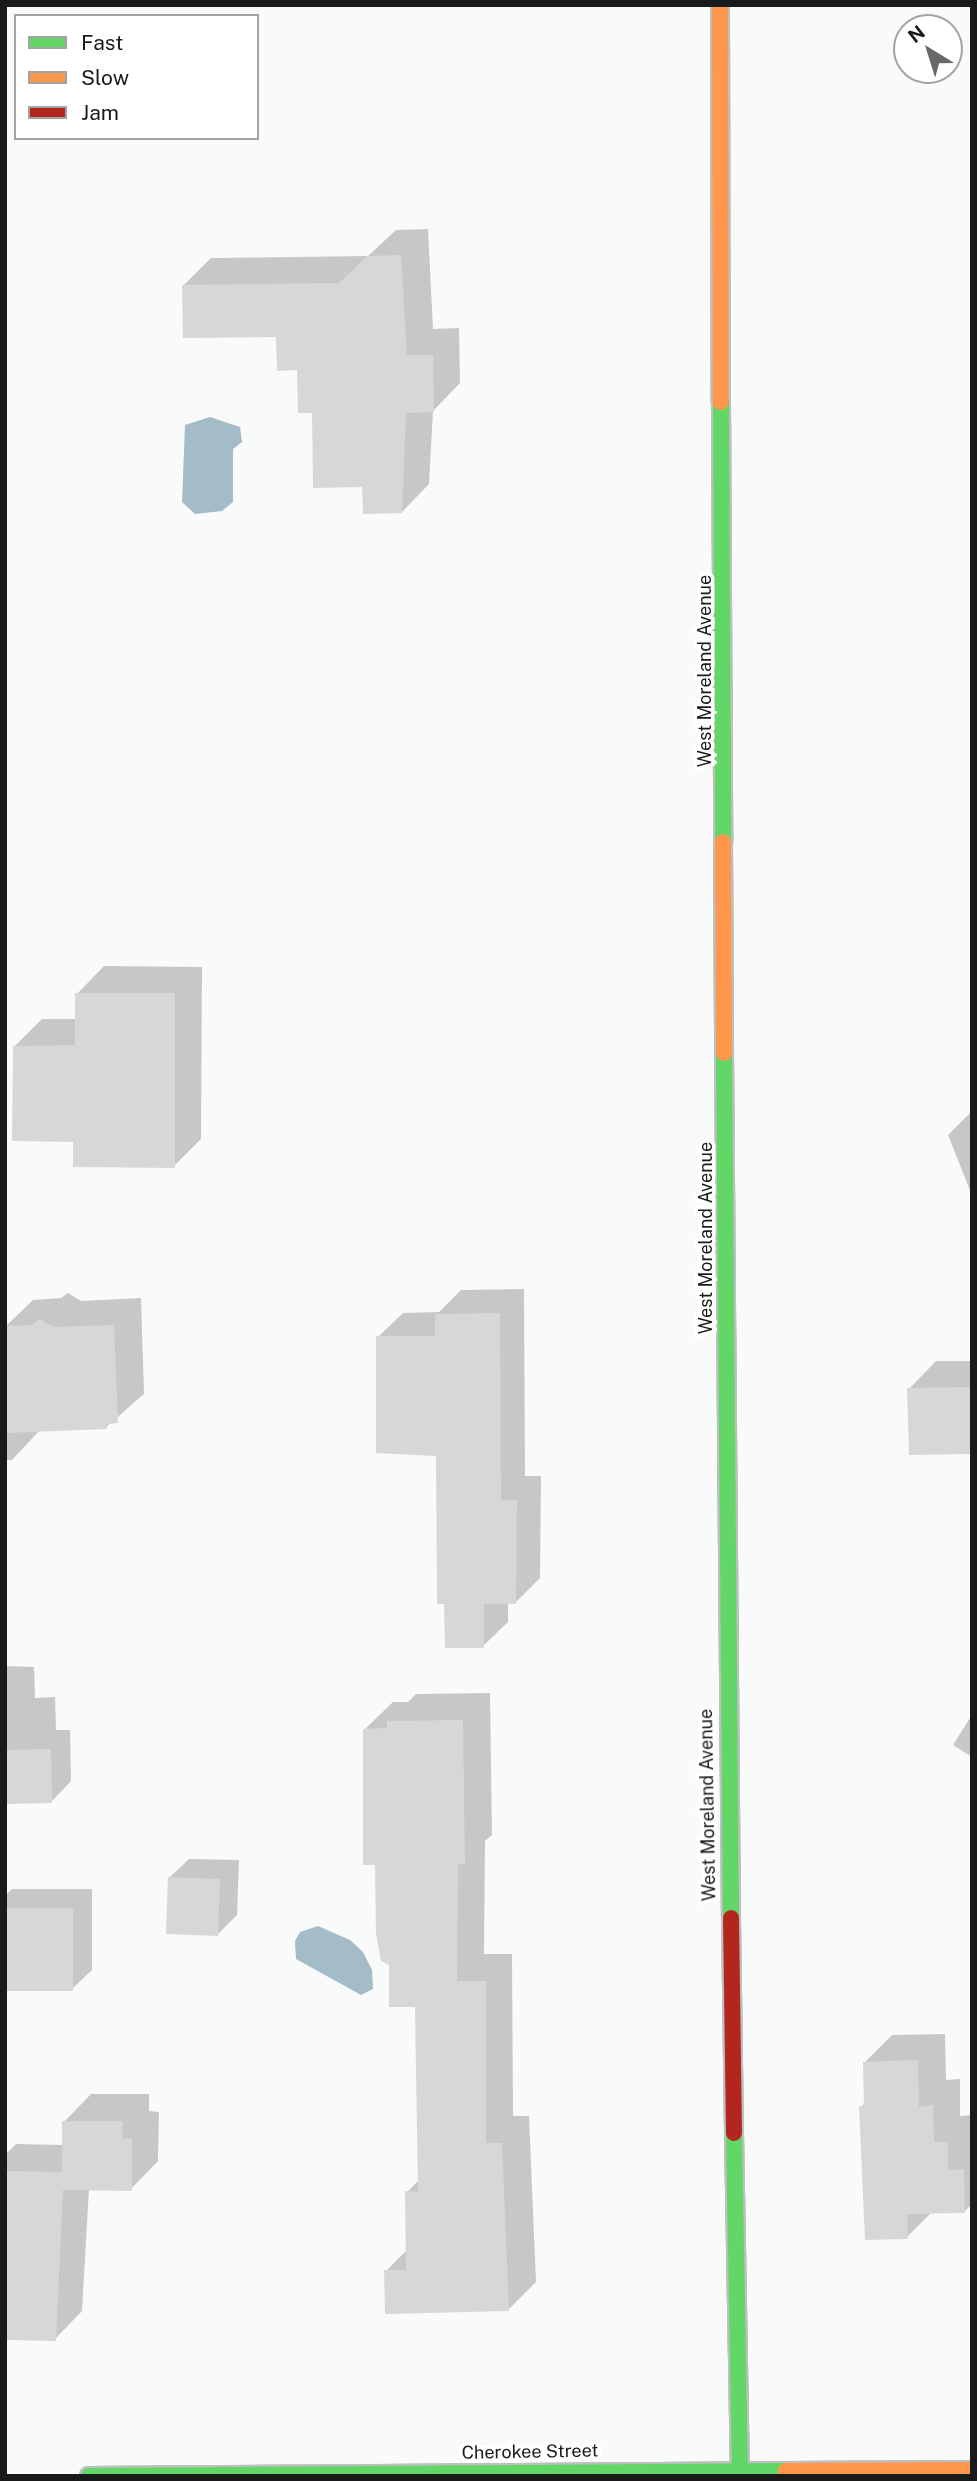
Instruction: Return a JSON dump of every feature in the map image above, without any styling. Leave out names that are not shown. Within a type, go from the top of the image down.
[{"type":"street","name":"West Moreland Avenue","points":[[720,5],[726,1625],[740,2470]]},
{"type":"street","name":"Cherokee Street","points":[[89,2476],[972,2470]]},
{"type":"water","points":[[210,417],[240,427],[242,442],[233,449],[233,502],[222,511],[195,514],[182,502],[185,425]]},
{"type":"water","points":[[318,1926],[350,1940],[363,1952],[372,1970],[373,1989],[361,1995],[296,1959],[295,1941],[300,1932]]},
{"type":"building","points":[[401,255],[407,355],[433,355],[434,412],[406,413],[402,513],[363,514],[362,487],[313,488],[312,413],[298,413],[297,370],[277,371],[276,337],[183,338],[182,285],[339,283],[367,256]]},
{"type":"building","points":[[75,993],[175,993],[175,1168],[73,1167],[73,1142],[12,1141],[13,1046],[75,1045]]},
{"type":"building","points":[[500,1313],[501,1500],[517,1500],[516,1604],[484,1604],[484,1648],[445,1648],[444,1604],[437,1604],[436,1456],[376,1453],[376,1336],[435,1336],[435,1314]]},
{"type":"building","points":[[40,1319],[53,1327],[114,1325],[118,1423],[107,1424],[107,1429],[5,1433],[5,1326],[32,1325]]},
{"type":"building","points":[[972,1387],[972,1454],[909,1455],[907,1388]]},
{"type":"building","points":[[463,1720],[465,1864],[458,1864],[457,1981],[486,1981],[486,2143],[502,2143],[509,2311],[385,2314],[384,2270],[406,2270],[405,2191],[418,2192],[415,2007],[389,2007],[389,1965],[381,1961],[376,1934],[375,1865],[363,1865],[363,1729],[387,1728],[387,1721]]},
{"type":"building","points":[[51,1749],[52,1803],[5,1804],[5,1750]]},
{"type":"building","points":[[168,1877],[220,1879],[218,1936],[166,1934]]},
{"type":"building","points":[[5,1908],[73,1908],[73,1991],[5,1991]]},
{"type":"building","points":[[918,2060],[919,2107],[933,2105],[934,2142],[948,2142],[948,2170],[964,2169],[965,2213],[907,2214],[908,2239],[865,2240],[859,2106],[864,2106],[863,2062]]},
{"type":"building","points":[[62,2121],[123,2121],[122,2138],[132,2139],[132,2191],[63,2190],[56,2341],[5,2340],[5,2171],[62,2172]]},
{"type":"traffic: fast","points":[[721,402],[723,842]]},
{"type":"traffic: fast","points":[[724,1053],[731,1918]]},
{"type":"traffic: fast","points":[[734,2133],[740,2470]]},
{"type":"traffic: fast","points":[[89,2476],[786,2471]]},
{"type":"traffic: slow","points":[[720,5],[721,402]]},
{"type":"traffic: slow","points":[[723,842],[724,1053]]},
{"type":"traffic: slow","points":[[786,2471],[972,2470]]},
{"type":"traffic: jam","points":[[731,1918],[734,2133]]}]
